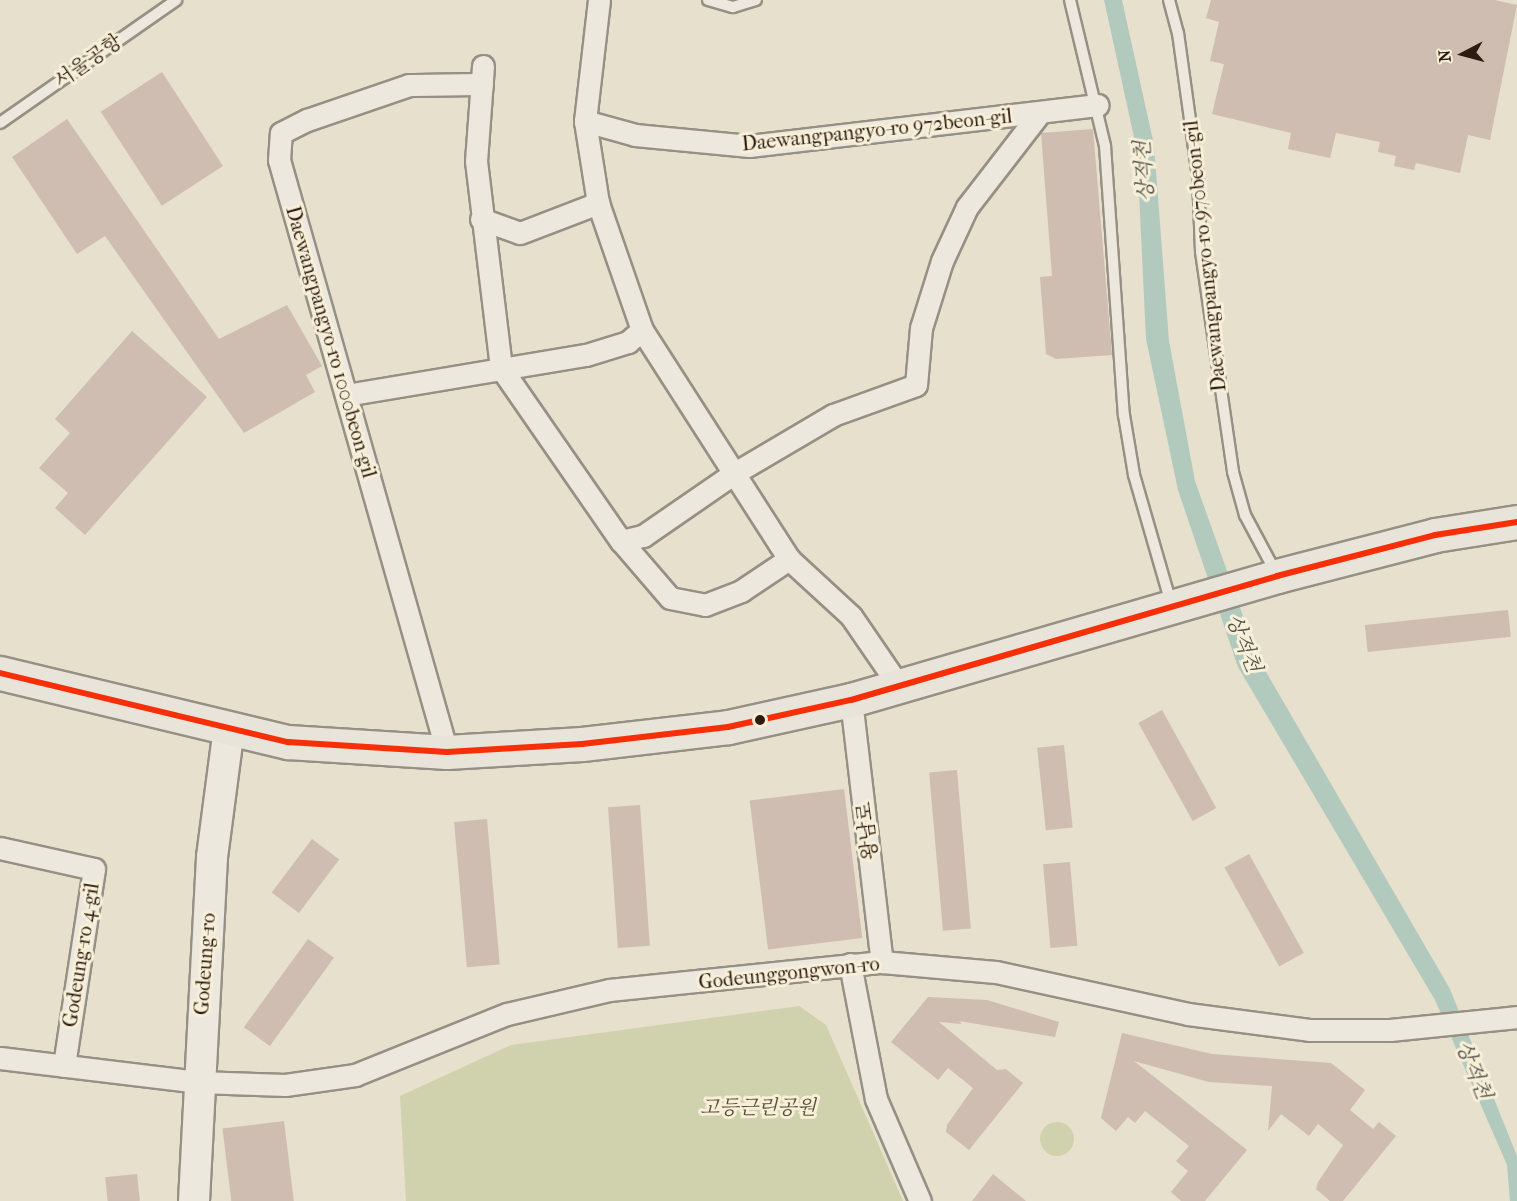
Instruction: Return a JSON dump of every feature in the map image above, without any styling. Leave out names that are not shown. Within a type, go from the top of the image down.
[{"type":"main road","points":[[0,673],[288,742],[447,752],[582,744],[728,727],[851,700],[1270,578],[1435,535],[1517,522]]},
{"type":"street","points":[[599,0],[585,121],[598,203],[642,330],[789,559],[851,616],[899,686]]},
{"type":"street","name":"Daewangpangyo-ro 1000beon-gil","points":[[447,752],[279,160],[281,133],[408,85],[482,75],[476,160],[481,219]]},
{"type":"street","name":"Daewangpangyo-ro 972beon-gil","points":[[585,121],[635,135],[749,146],[870,135],[937,122],[1039,114],[1098,105]]},
{"type":"street","points":[[621,541],[644,536],[733,474],[833,415],[916,385],[921,328],[957,229],[967,207],[1039,114]]},
{"type":"street","points":[[598,203],[520,233],[481,219],[501,368],[621,541],[670,598],[705,605],[741,591],[789,559]]},
{"type":"street","points":[[346,395],[586,355],[628,342],[642,330]]},
{"type":"street","name":"왕남로","points":[[851,700],[882,962]]},
{"type":"street","name":"Godeung-ro","points":[[194,1201],[198,1082],[212,857],[229,728]]},
{"type":"street","name":"Godeung-ro 4-gil","points":[[0,848],[94,869],[64,1066]]},
{"type":"street","name":"Godeunggongwon-ro","points":[[198,1082],[285,1085],[355,1075],[507,1014],[609,990],[882,962],[996,972],[1188,1014],[1309,1030],[1390,1030],[1517,1017]]},
{"type":"street","points":[[850,964],[876,1099],[920,1201]]},
{"type":"street","points":[[0,1058],[198,1082]]},
{"type":"lane","name":"서울공항","points":[[0,123],[176,0]]},
{"type":"lane","points":[[708,0],[733,7],[756,0]]},
{"type":"lane","points":[[1070,0],[1081,54],[1098,105],[1105,146],[1124,415],[1134,475],[1181,605]]},
{"type":"lane","name":"Daewangpangyo-ro 970beon-gil","points":[[1169,0],[1178,33],[1197,165],[1203,273],[1233,472],[1245,515],[1270,578]]},
{"type":"green space","name":"고등근린공원","points":[[799,1006],[826,1025],[903,1201],[406,1201],[400,1096],[511,1045]]},
{"type":"green space","points":[[1057,1122],[1069,1127],[1074,1139],[1069,1151],[1057,1156],[1045,1151],[1040,1139],[1045,1127]]},
{"type":"water","name":"상적천","points":[[1104,0],[1122,0],[1154,145],[1169,341],[1195,481],[1258,658],[1450,989],[1517,1156],[1517,1201],[1510,1201],[1507,1165],[1435,1000],[1238,667],[1178,490],[1146,339],[1137,151]]},
{"type":"building","points":[[1211,0],[1495,0],[1517,5],[1490,140],[1468,135],[1460,173],[1416,163],[1414,170],[1394,166],[1396,156],[1378,152],[1380,142],[1336,133],[1330,158],[1288,149],[1291,133],[1212,114],[1224,64],[1210,61],[1219,22],[1206,18]]},
{"type":"building","points":[[162,72],[223,166],[162,206],[101,112]]},
{"type":"building","points":[[67,119],[219,339],[287,305],[322,366],[306,375],[315,392],[244,433],[105,236],[77,254],[12,157]]},
{"type":"building","points":[[1093,129],[1112,355],[1056,359],[1046,354],[1040,277],[1052,276],[1041,133]]},
{"type":"building","points":[[132,331],[207,397],[85,535],[55,508],[68,493],[39,468],[70,433],[55,419]]},
{"type":"building","points":[[1508,610],[1511,637],[1368,652],[1365,625]]},
{"type":"building","points":[[1162,710],[1216,808],[1193,821],[1138,723]]},
{"type":"building","points":[[1064,745],[1073,828],[1046,830],[1037,748]]},
{"type":"building","points":[[957,770],[971,928],[943,931],[929,772]]},
{"type":"building","points":[[844,789],[862,938],[768,949],[750,801]]},
{"type":"building","points":[[640,805],[650,946],[618,948],[608,807]]},
{"type":"building","points":[[487,819],[500,964],[467,967],[454,822]]},
{"type":"building","points":[[312,839],[339,859],[299,913],[272,893]]},
{"type":"building","points":[[1249,854],[1304,953],[1279,966],[1225,868]]},
{"type":"building","points":[[1070,862],[1077,946],[1050,948],[1043,864]]},
{"type":"building","points":[[308,939],[334,958],[270,1046],[244,1027]]},
{"type":"building","points":[[928,997],[987,1000],[1059,1022],[1055,1037],[959,1021],[962,1024],[939,1022],[997,1070],[1006,1069],[1023,1083],[969,1150],[946,1132],[947,1125],[973,1088],[948,1068],[938,1080],[891,1042]]},
{"type":"building","points":[[1122,1033],[1212,1054],[1331,1063],[1365,1090],[1350,1110],[1373,1129],[1379,1122],[1396,1136],[1343,1201],[1330,1201],[1316,1189],[1318,1182],[1343,1145],[1318,1124],[1309,1136],[1281,1114],[1268,1131],[1272,1086],[1209,1082],[1134,1061],[1247,1150],[1205,1201],[1181,1201],[1171,1192],[1188,1171],[1176,1161],[1189,1146],[1145,1111],[1135,1123],[1128,1117],[1116,1131],[1101,1118]]},
{"type":"building","points":[[284,1121],[294,1201],[231,1201],[222,1129]]},
{"type":"building","points":[[137,1174],[140,1201],[108,1201],[105,1177]]},
{"type":"building","points":[[993,1174],[1026,1201],[972,1201]]},
{"type":"transit line","points":[[0,673],[288,742],[447,752],[582,744],[728,727],[851,700],[1277,576],[1435,535],[1517,522]]}]
